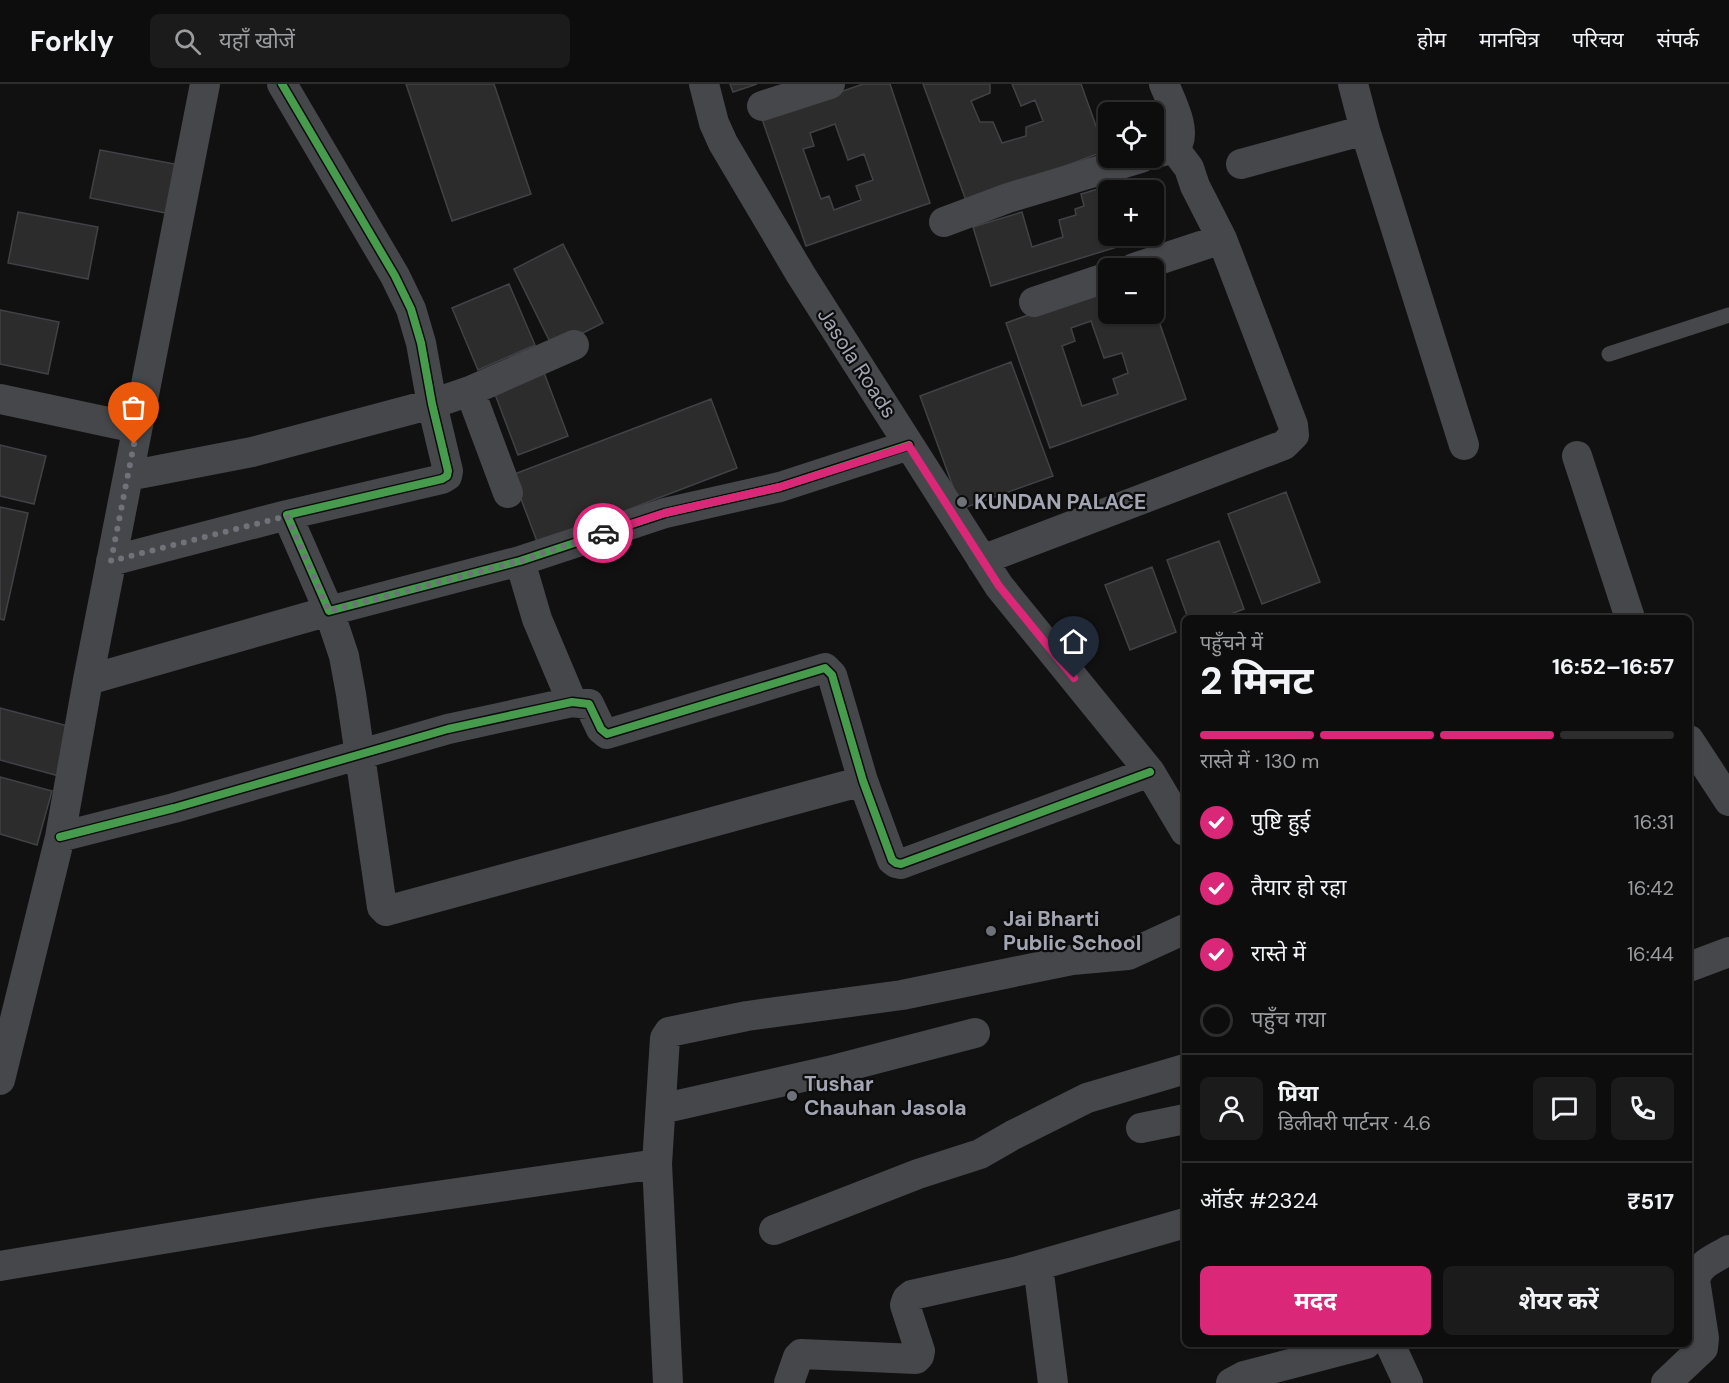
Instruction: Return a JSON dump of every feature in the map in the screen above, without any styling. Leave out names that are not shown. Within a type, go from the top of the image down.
[{"type":"street","points":[[2,1067],[60,837],[136,428],[205,84]]},
{"type":"street","points":[[111,561],[447,476],[448,471],[432,404],[421,343],[411,309],[395,276],[282,84]]},
{"type":"street","name":"Jasola Roads","points":[[704,84],[714,123],[723,143],[801,276],[982,560],[999,586],[1150,772],[1182,826]]},
{"type":"street","points":[[762,106],[830,84]]},
{"type":"street","points":[[982,560],[1284,445],[1294,435],[1293,425],[1222,239],[1195,186],[1189,168],[1164,151],[1180,139],[1181,129],[1164,84]]},
{"type":"street","points":[[1362,87],[1365,130],[1464,445]]},
{"type":"street","points":[[1241,164],[1365,130]]},
{"type":"street","points":[[944,222],[1008,198],[1108,168]]},
{"type":"street","points":[[1164,258],[1222,239]]},
{"type":"street","points":[[1034,302],[1098,280]]},
{"type":"street","points":[[128,476],[252,452],[432,404],[470,391],[574,345]]},
{"type":"street","points":[[470,391],[508,493]]},
{"type":"street","points":[[0,399],[136,428]]},
{"type":"street","points":[[88,680],[329,611],[520,561],[665,513],[780,487],[909,446]]},
{"type":"street","points":[[1577,456],[1629,615]]},
{"type":"street","points":[[287,516],[329,611],[344,656],[382,908],[386,911],[863,781]]},
{"type":"street","points":[[520,561],[537,619],[572,702]]},
{"type":"street","points":[[60,837],[359,756],[448,729],[572,702],[589,704],[601,729],[607,734],[825,668],[832,675],[863,781],[892,860],[896,863],[901,864],[1150,772]]},
{"type":"street","points":[[1692,745],[1729,801]]},
{"type":"street","points":[[668,1383],[657,1164],[665,1038],[669,1032],[747,1016],[902,995],[1072,960],[1128,955],[1182,930]]},
{"type":"street","points":[[1692,966],[1729,952]]},
{"type":"street","points":[[660,1109],[828,1071],[975,1034]]},
{"type":"street","points":[[774,1230],[918,1174],[980,1154],[1087,1098],[1182,1070]]},
{"type":"street","points":[[1141,1128],[1182,1120]]},
{"type":"street","points":[[0,1266],[319,1213],[657,1164]]},
{"type":"street","points":[[789,1383],[801,1354],[916,1359],[921,1351],[905,1305],[907,1299],[912,1295],[1038,1266],[1182,1224]]},
{"type":"street","points":[[1666,1383],[1703,1348],[1704,1338],[1695,1280],[1696,1272],[1729,1250]]},
{"type":"street","points":[[1038,1266],[1053,1383]]},
{"type":"street","points":[[1231,1383],[1244,1376],[1355,1347]]},
{"type":"street","points":[[1391,1347],[1408,1383]]},
{"type":"lane","points":[[1609,354],[1729,315]]},
{"type":"building","points":[[406,84],[494,84],[531,194],[452,221]]},
{"type":"building","points":[[730,84],[757,84],[733,92]]},
{"type":"building","points":[[863,84],[890,84],[930,203],[806,246],[762,119]],"holes":[[[835,124],[848,160],[864,154],[873,180],[856,186],[861,200],[834,210],[829,196],[821,199],[803,149],[814,146],[810,133]]]},
{"type":"building","points":[[923,84],[990,84],[990,93],[971,101],[980,122],[993,122],[1002,143],[1026,136],[1026,127],[1043,121],[1035,100],[1021,106],[1012,84],[1081,84],[1098,131],[1098,154],[967,203]]},
{"type":"building","points":[[100,150],[180,165],[171,214],[90,198]]},
{"type":"building","points":[[1098,189],[1098,246],[1120,246],[991,286],[973,227],[1022,212],[1032,247],[1063,237],[1059,220],[1076,215],[1075,209],[1084,206],[1081,194]]},
{"type":"building","points":[[18,212],[98,227],[88,279],[8,263]]},
{"type":"building","points":[[563,244],[603,323],[553,348],[514,269]]},
{"type":"building","points":[[509,284],[535,345],[478,370],[452,308]]},
{"type":"building","points":[[1098,290],[1098,324],[1160,324],[1186,399],[1050,448],[1006,323]],"holes":[[[1091,321],[1104,358],[1122,353],[1128,373],[1113,379],[1118,394],[1082,406],[1062,346],[1075,341],[1071,328]]]},
{"type":"building","points":[[0,310],[59,322],[48,374],[0,364]]},
{"type":"building","points":[[1011,362],[1053,476],[961,509],[920,396]]},
{"type":"building","points":[[543,370],[568,436],[518,455],[493,389]]},
{"type":"building","points":[[711,399],[737,468],[538,544],[512,475]]},
{"type":"building","points":[[0,445],[46,456],[34,504],[0,496]]},
{"type":"building","points":[[1286,492],[1320,582],[1262,604],[1228,514]]},
{"type":"building","points":[[0,507],[28,513],[4,620],[0,619]]},
{"type":"building","points":[[1219,541],[1244,609],[1228,615],[1187,615],[1167,560]]},
{"type":"building","points":[[1152,567],[1176,632],[1130,650],[1105,585]]},
{"type":"building","points":[[0,708],[72,727],[59,776],[0,760]]},
{"type":"building","points":[[0,777],[52,791],[37,845],[0,834]]},
{"type":"cycle path","points":[[282,84],[395,276],[411,309],[421,343],[432,404],[448,471],[447,476],[442,479],[287,515],[329,611],[520,561],[665,513],[780,487],[909,445]]},
{"type":"cycle path","points":[[60,837],[174,808],[448,729],[572,702],[589,704],[601,729],[607,734],[825,668],[832,675],[863,781],[892,860],[896,863],[901,864],[1150,772]]},
{"type":"way so far","points":[[134,444],[111,561],[287,516],[329,611],[520,561],[603,533]]},
{"type":"place","name":"KUNDAN PALACE","points":[[962,502]]},
{"type":"place","name":"Jai Bharti Public School","points":[[991,931]]},
{"type":"place","name":"Tushar Chauhan Jasola","points":[[792,1096]]},
{"type":"route","points":[[603,533],[665,513],[780,487],[909,446],[999,586],[1074,678]]}]
